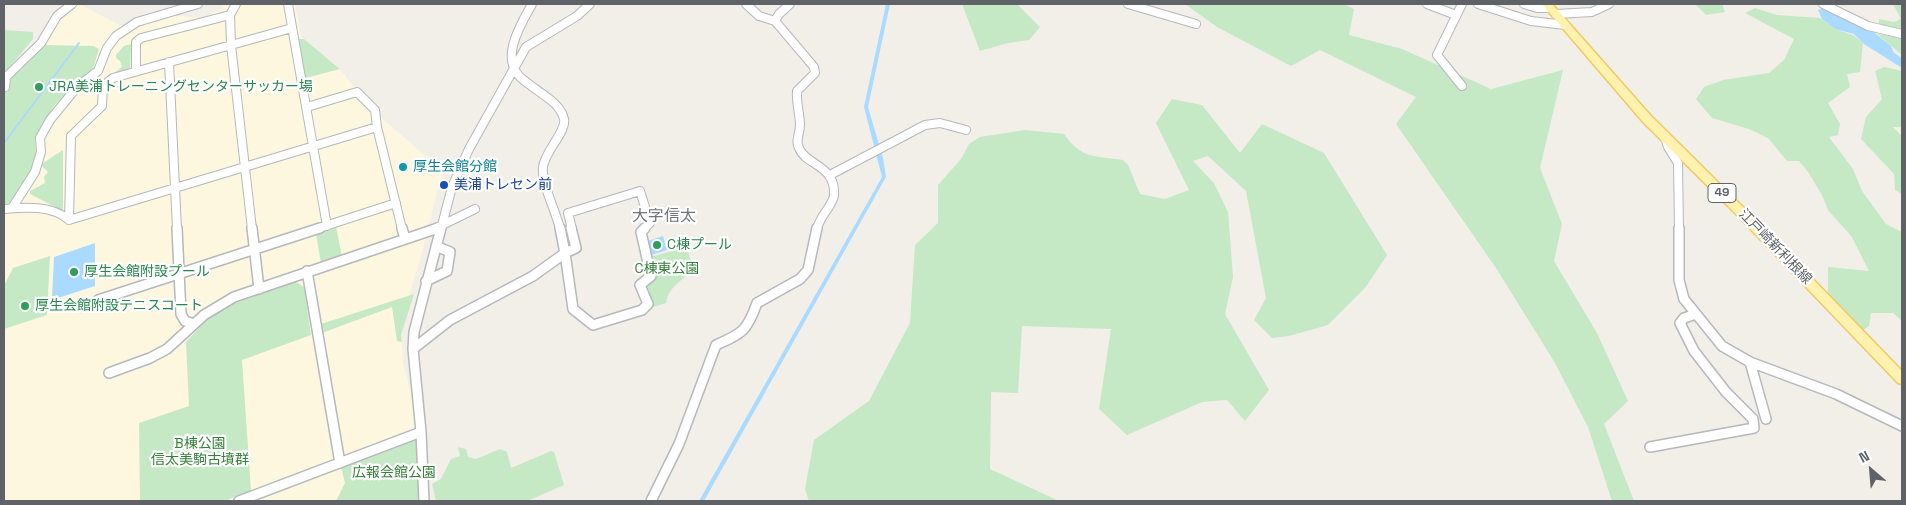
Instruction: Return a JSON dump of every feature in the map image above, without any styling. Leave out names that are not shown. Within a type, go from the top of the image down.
[{"type":"main road","name":"江戸崎新利根線","points":[[1549,7],[1665,137],[1746,217],[1902,380]]},
{"type":"street","points":[[5,87],[6,77],[40,44],[50,31],[52,22],[59,13],[72,4]]},
{"type":"street","points":[[8,208],[35,172],[41,152],[40,138],[50,120],[77,87],[98,71],[107,48],[116,36],[137,22],[198,4]]},
{"type":"street","points":[[236,4],[230,15],[231,45],[259,289]]},
{"type":"street","points":[[288,4],[327,226]]},
{"type":"street","points":[[532,4],[520,27],[510,60],[513,69],[561,109],[565,120],[561,130],[547,151],[543,170],[565,253],[573,309],[593,325],[642,310],[648,304],[640,285],[651,276],[641,232],[650,223],[640,191],[568,213]]},
{"type":"street","points":[[424,501],[421,432],[413,349],[414,332],[440,227],[459,169],[520,56],[534,41],[577,16],[590,4]]},
{"type":"street","points":[[651,501],[661,484],[675,451],[716,345],[736,336],[749,325],[757,303],[800,280],[808,270],[819,219],[831,204],[834,195],[830,175],[799,150],[797,140],[800,125],[796,104],[797,91],[815,73],[814,66],[775,21],[760,16],[746,4]]},
{"type":"street","points":[[775,21],[779,14],[790,4]]},
{"type":"street","points":[[1128,4],[1196,24]]},
{"type":"street","points":[[1427,4],[1456,15]]},
{"type":"street","points":[[1462,4],[1438,55],[1462,86]]},
{"type":"street","points":[[1478,4],[1533,23],[1549,26],[1565,25]]},
{"type":"street","points":[[1524,4],[1537,8],[1549,7],[1592,12],[1609,4]]},
{"type":"street","points":[[1823,4],[1868,26],[1902,34]]},
{"type":"street","points":[[136,71],[136,42],[141,38],[230,15]]},
{"type":"street","points":[[69,220],[71,136],[102,106],[103,86],[113,78],[292,28]]},
{"type":"street","points":[[169,62],[181,314],[185,321],[194,324]]},
{"type":"street","points":[[307,107],[357,92],[375,110],[377,127],[405,239]]},
{"type":"street","points":[[830,175],[924,125],[940,123],[966,130]]},
{"type":"street","points":[[69,220],[377,127]]},
{"type":"street","points":[[1665,137],[1668,147],[1678,163],[1679,280],[1684,299],[1722,346],[1750,362],[1836,394],[1902,426]]},
{"type":"street","points":[[98,300],[396,203]]},
{"type":"street","points":[[413,349],[450,320],[533,276],[565,253],[576,248],[568,213],[562,207],[554,208]]},
{"type":"street","points":[[8,208],[33,208],[65,215],[69,220]]},
{"type":"street","points":[[109,372],[150,358],[167,349],[194,324],[220,304],[307,271],[440,227],[475,209]]},
{"type":"street","points":[[426,281],[447,271],[450,252],[436,246]]},
{"type":"street","points":[[307,271],[340,463]]},
{"type":"street","points":[[1650,447],[1754,428],[1752,420],[1726,392],[1694,352],[1680,323],[1684,318],[1696,314]]},
{"type":"street","points":[[1750,362],[1766,419]]},
{"type":"street","points":[[239,501],[421,432]]},
{"type":"shaded area","points":[[76,4],[80,4],[128,30],[152,14],[204,18],[223,8],[224,4],[295,4],[301,37],[336,65],[377,114],[445,173],[437,192],[401,324],[403,363],[421,432],[424,501],[4,501],[4,71],[11,71],[26,59],[59,13]]},
{"type":"green space","points":[[962,4],[1017,4],[1040,27],[1029,40],[1008,43],[980,51]]},
{"type":"green space","points":[[1185,4],[1344,4],[1354,9],[1349,35],[1402,49],[1491,89],[1563,70],[1540,168],[1562,224],[1554,261],[1597,333],[1628,401],[1604,424],[1634,501],[1612,501],[1588,427],[1555,363],[1496,268],[1396,124],[1416,97],[1320,50],[1291,66],[1217,27]]},
{"type":"green space","points":[[1695,4],[1722,4],[1725,12],[1706,15]]},
{"type":"green space","points":[[1893,4],[1902,4],[1902,29],[1879,26],[1879,19],[1894,22],[1901,19]]},
{"type":"green space","points":[[1755,8],[1777,15],[1820,18],[1835,29],[1853,35],[1863,43],[1860,72],[1847,74],[1850,87],[1828,103],[1840,124],[1838,135],[1829,137],[1853,169],[1862,191],[1886,224],[1902,232],[1902,321],[1893,313],[1871,313],[1869,326],[1863,330],[1828,294],[1828,267],[1869,271],[1852,237],[1828,210],[1822,195],[1808,172],[1799,161],[1787,161],[1768,138],[1749,129],[1712,118],[1696,99],[1704,87],[1723,80],[1769,73],[1784,60],[1794,39],[1745,13]]},
{"type":"green space","points":[[4,30],[33,32],[33,39],[4,74]]},
{"type":"green space","points":[[1877,34],[1902,38],[1902,55]]},
{"type":"green space","points":[[294,39],[304,39],[340,69],[302,79]]},
{"type":"green space","points":[[131,44],[130,71],[110,76],[122,67],[116,55],[124,46]]},
{"type":"green space","name":"JRA美浦トレーニングセンターサッカー場","points":[[43,45],[94,46],[99,49],[92,72],[65,94],[53,107],[35,140],[36,156],[30,176],[9,204],[4,207],[4,89],[7,77]]},
{"type":"green space","points":[[1884,67],[1902,71],[1902,127],[1893,127],[1902,136],[1902,194],[1895,190],[1894,174],[1861,139],[1866,117],[1882,99],[1875,71]]},
{"type":"green space","points":[[1172,99],[1202,105],[1240,153],[1262,124],[1324,153],[1387,255],[1365,288],[1328,325],[1289,336],[1272,338],[1254,320],[1266,298],[1246,191],[1208,156],[1193,161],[1214,183],[1228,212],[1233,277],[1225,314],[1269,390],[1245,421],[1227,400],[1202,402],[1127,435],[1099,409],[1111,329],[1022,326],[1018,393],[991,392],[990,469],[1059,501],[809,501],[805,489],[814,440],[869,401],[910,323],[915,245],[938,223],[938,185],[961,159],[969,144],[980,137],[1025,130],[1064,134],[1076,148],[1089,155],[1123,160],[1128,165],[1140,194],[1165,199],[1189,190],[1156,123]]},
{"type":"green space","points":[[63,150],[63,211],[30,194],[30,191],[45,183],[44,177],[48,172],[42,166],[43,163]]},
{"type":"green space","points":[[336,227],[342,256],[321,263],[316,234]]},
{"type":"green space","name":"C棟東公園","points":[[687,247],[693,270],[676,284],[670,292],[666,303],[650,308],[640,285],[651,276],[647,258]]},
{"type":"green space","points":[[50,256],[47,315],[4,329],[4,286],[13,268]]},
{"type":"green space","name":"B棟公園 信太美駒古墳群","points":[[296,282],[304,287],[311,335],[242,360],[251,491],[224,501],[140,501],[139,423],[189,406],[186,342],[209,317],[225,307]]},
{"type":"green space","points":[[414,294],[401,335],[402,342],[397,341],[392,307],[322,333],[321,324]]},
{"type":"green space","name":"広報会館公園","points":[[421,432],[424,501],[336,501],[345,483],[340,463]]},
{"type":"green space","points":[[458,447],[466,449],[468,457],[476,459],[500,449],[507,452],[511,468],[551,451],[554,452],[564,485],[527,501],[436,501],[432,484],[441,479],[451,459],[460,456]]},
{"type":"water","points":[[886,4],[890,4],[868,107],[883,158],[886,177],[704,501],[699,501],[882,177],[864,107]]},
{"type":"water","points":[[1825,8],[1859,27],[1871,30],[1891,46],[1894,53],[1902,58],[1902,68],[1864,44],[1854,34],[1835,29],[1822,19],[1818,10]]},
{"type":"water","name":"C棟プール","points":[[663,236],[667,250],[651,255],[648,241]]},
{"type":"water","name":"厚生会館附設プール","points":[[95,243],[95,286],[58,298],[58,295],[52,297],[54,257]]},
{"type":"waterway","points":[[4,143],[79,43]]},
{"type":"place","name":"JRA美浦トレーニングセンターサッカー場","points":[[39,87]]},
{"type":"place","name":"厚生会館分館","points":[[403,167]]},
{"type":"place","name":"美浦トレセン前","points":[[444,185]]},
{"type":"place","name":"C棟プール","points":[[657,245]]},
{"type":"place","name":"厚生会館附設プール","points":[[74,272]]},
{"type":"place","name":"厚生会館附設テニスコート","points":[[25,306]]},
{"type":"district","name":"大字信太","points":[[664,217]]}]
